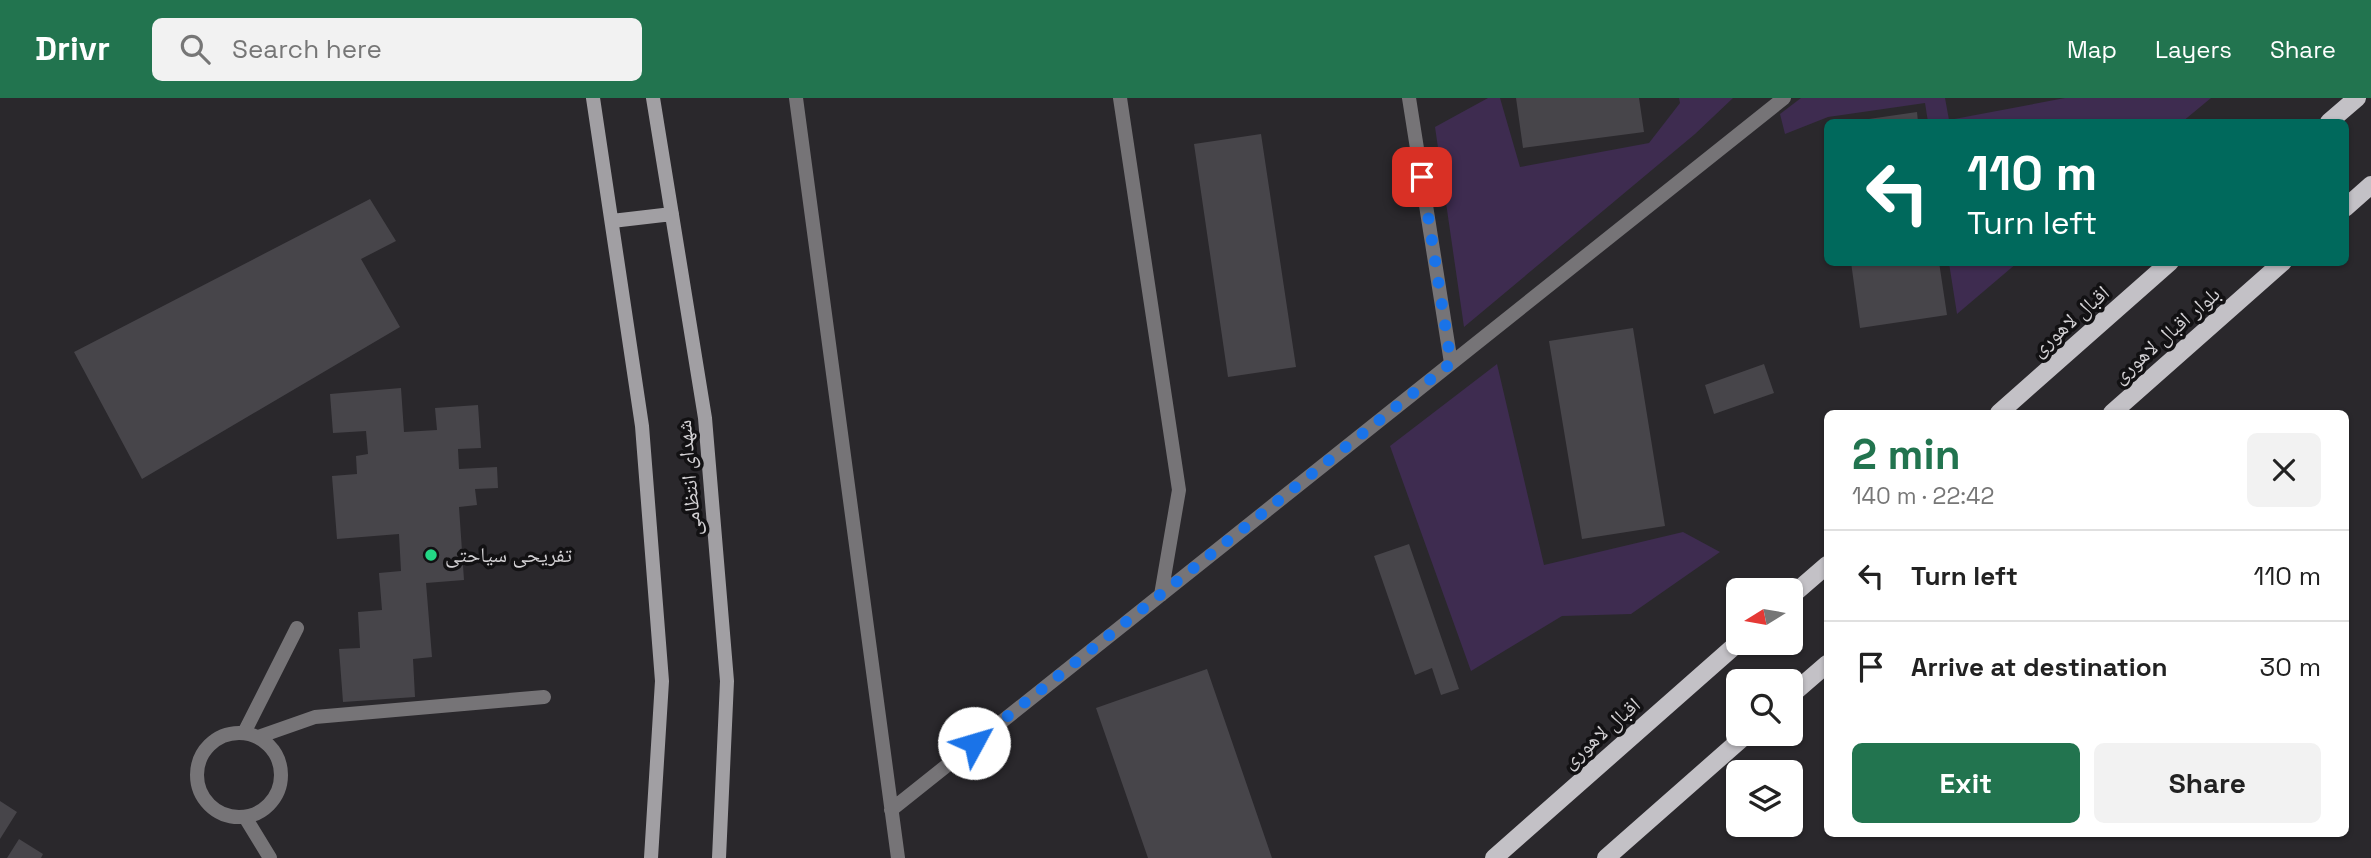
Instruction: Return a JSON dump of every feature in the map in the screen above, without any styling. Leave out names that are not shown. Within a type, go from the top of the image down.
[{"type":"main road","name":"شهدای انتظامی","points":[[593,98],[642,426],[663,681],[651,858]]},
{"type":"main road","name":"شهدای انتظامی","points":[[653,98],[705,418],[727,681],[719,858]]},
{"type":"main road","points":[[2332,119],[2357,98]]},
{"type":"main road","points":[[2349,204],[2371,185]]},
{"type":"main road","points":[[612,221],[672,214]]},
{"type":"main road","name":"اقبال لاهوری","points":[[2002,410],[2165,266]]},
{"type":"main road","name":"بلوار اقبال لاهوری","points":[[2115,410],[2278,266]]},
{"type":"main road","points":[[1803,586],[1824,568]]},
{"type":"main road","name":"اقبال لاهوری","points":[[1494,858],[1726,653]]},
{"type":"main road","points":[[1803,685],[1824,667]]},
{"type":"main road","points":[[1606,858],[1733,746]]},
{"type":"lane","points":[[796,98],[898,858]]},
{"type":"lane","points":[[1120,98],[1179,490],[1161,594]]},
{"type":"lane","points":[[1409,98],[1451,363]]},
{"type":"lane","points":[[891,810],[1784,98]]},
{"type":"lane","points":[[251,735],[297,628]]},
{"type":"lane","points":[[251,735],[277,756],[281,768],[281,782],[277,794],[269,806],[245,817],[219,812],[208,803],[200,790],[197,776],[199,762],[206,749],[217,739],[230,734],[251,735],[315,717],[544,697]]},
{"type":"lane","points":[[245,817],[270,858]]},
{"type":"shaded area","points":[[1488,98],[1500,98],[1520,167],[1649,143],[1680,103],[1679,98],[1733,98],[1695,134],[1464,327],[1435,127]]},
{"type":"shaded area","points":[[1801,98],[1945,98],[1949,119],[1928,119],[1925,103],[1828,117],[1785,134],[1780,114]]},
{"type":"shaded area","points":[[2065,98],[2211,98],[2186,119],[1954,119]]},
{"type":"shaded area","points":[[1950,266],[2013,266],[1957,314]]},
{"type":"shaded area","points":[[1497,364],[1544,565],[1683,532],[1720,552],[1631,614],[1562,616],[1471,671],[1390,446]]},
{"type":"building","points":[[1516,98],[1639,98],[1644,132],[1523,148]]},
{"type":"building","points":[[1917,112],[1918,119],[1869,119]]},
{"type":"building","points":[[1261,134],[1296,367],[1228,377],[1194,144]]},
{"type":"building","points":[[370,199],[396,241],[361,259],[400,327],[142,479],[74,352]]},
{"type":"building","points":[[1852,266],[1940,266],[1947,315],[1860,328]]},
{"type":"building","points":[[1633,328],[1665,526],[1582,539],[1549,341]]},
{"type":"building","points":[[1764,364],[1774,393],[1714,414],[1705,385]]},
{"type":"building","name":"تفریحی سیاحتی","points":[[401,388],[404,432],[437,430],[435,408],[478,405],[481,448],[458,449],[459,469],[497,467],[498,488],[475,489],[477,505],[459,507],[464,580],[426,583],[432,657],[413,659],[415,697],[343,702],[339,649],[360,648],[358,612],[382,610],[379,573],[401,571],[399,534],[337,539],[332,476],[357,474],[356,456],[368,454],[366,431],[333,433],[330,394]]},
{"type":"building","points":[[1409,544],[1459,689],[1441,695],[1432,668],[1415,675],[1374,556]]},
{"type":"building","points":[[1207,669],[1272,858],[1148,858],[1096,708]]},
{"type":"building","points":[[0,801],[17,812],[0,839]]},
{"type":"building","points":[[19,839],[43,854],[41,858],[7,858]]},
{"type":"place","name":"تفریحی سیاحتی","points":[[431,555]]},
{"type":"route","points":[[974,743],[1451,363],[1422,177]]}]
